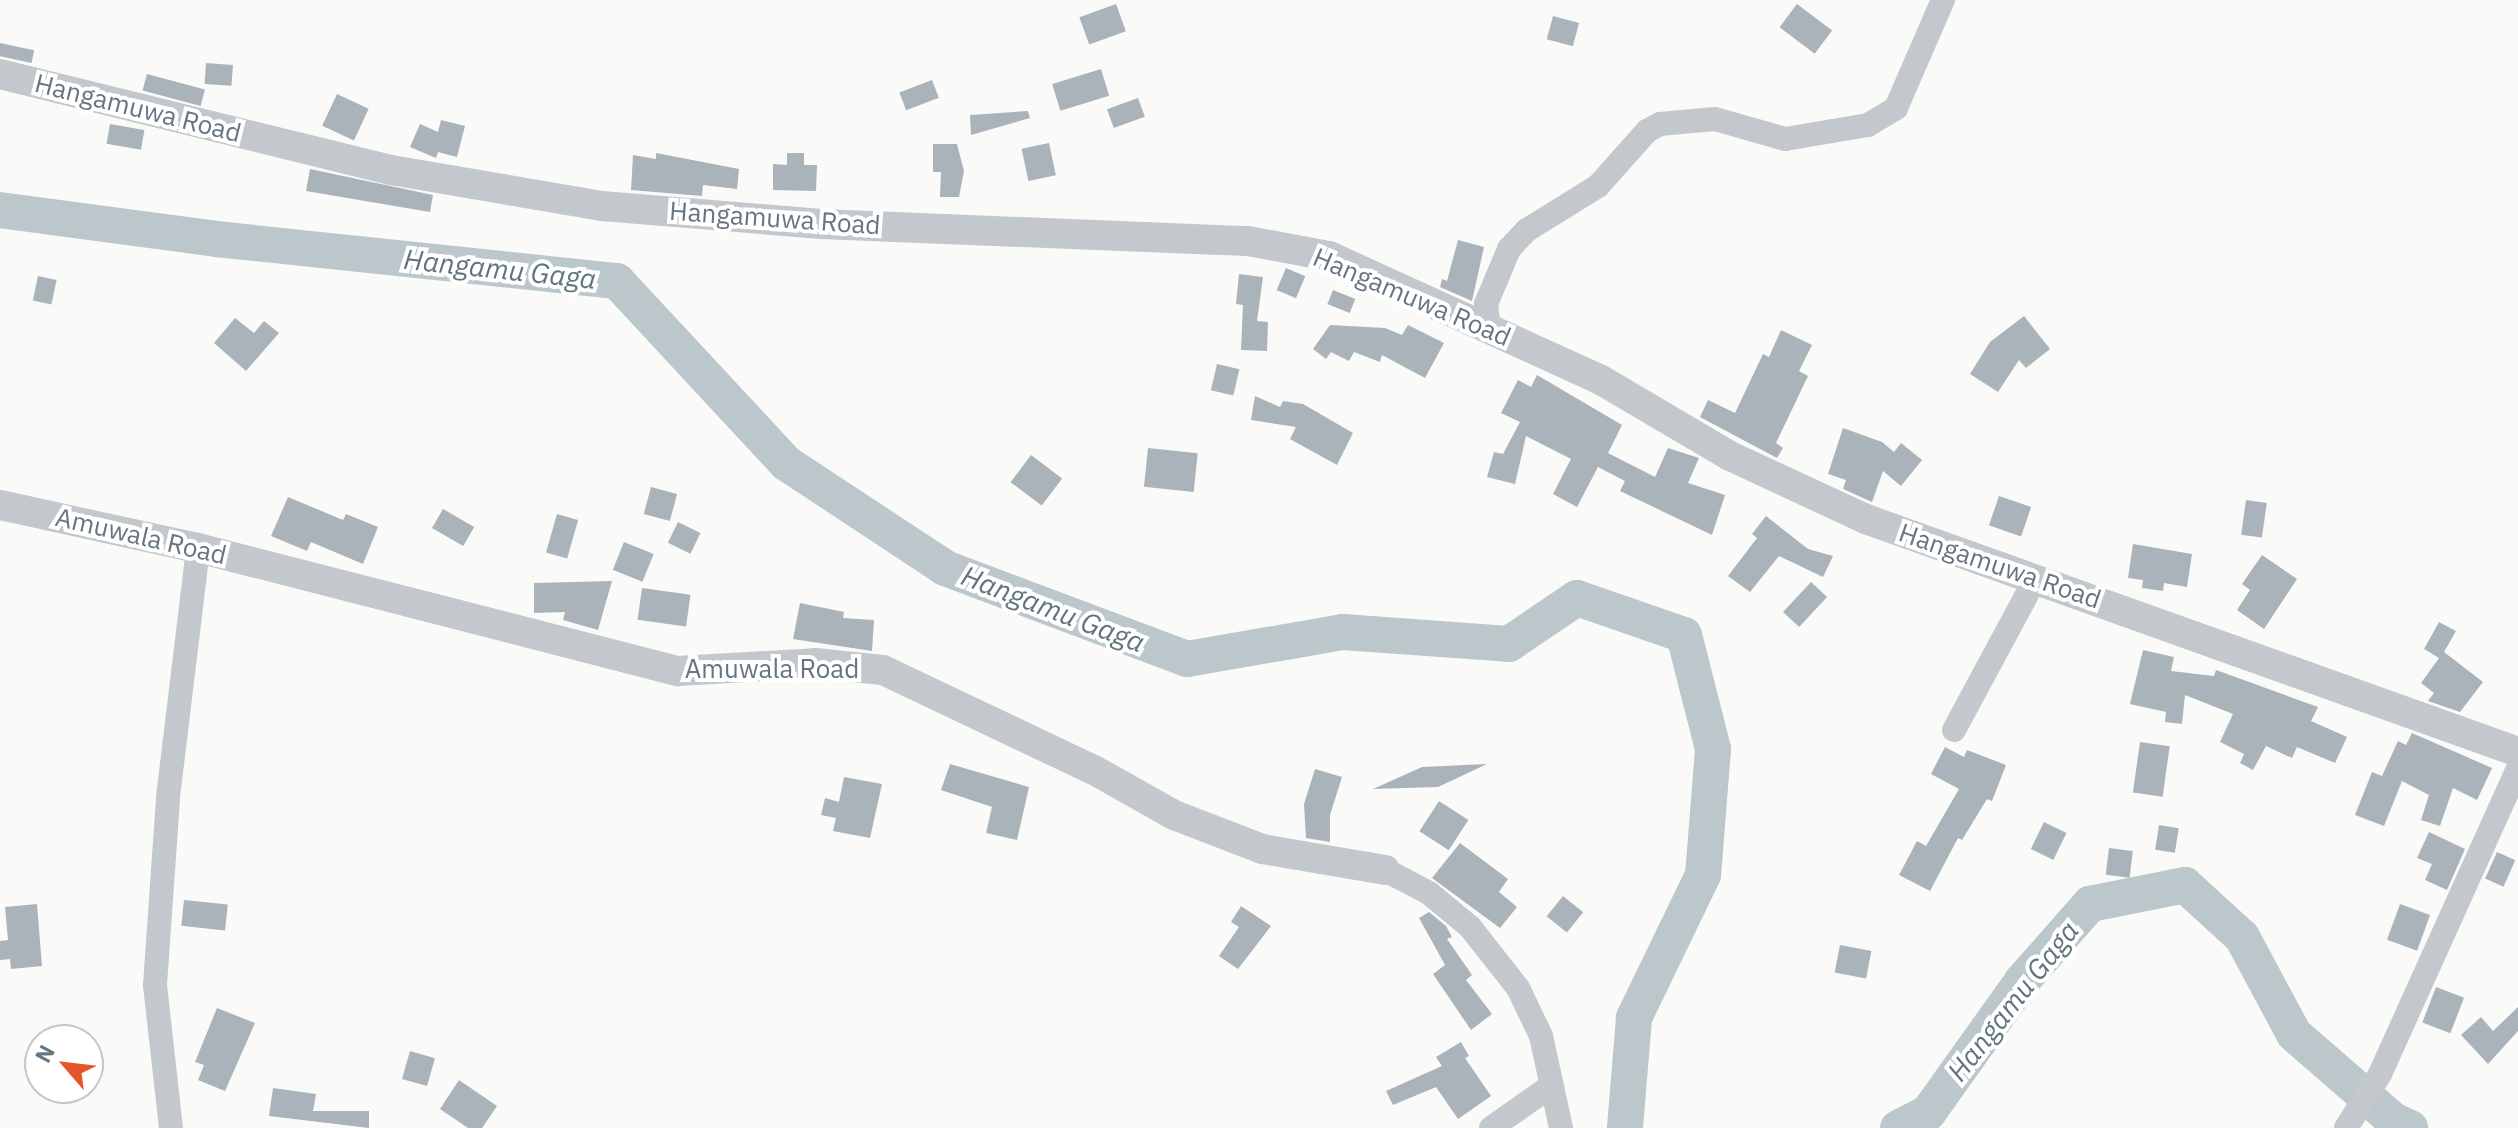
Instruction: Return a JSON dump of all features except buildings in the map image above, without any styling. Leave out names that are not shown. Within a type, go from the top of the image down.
[{"type":"street","points":[[1489,329],[1486,304],[1509,249],[1527,230],[1598,186],[1647,131],[1660,124],[1715,119],[1785,139],[1868,125],[1896,108],[1943,0]]},
{"type":"street","name":"Hangamuwa Road","points":[[0,74],[391,170],[602,206],[821,224],[1248,241],[1329,256],[1601,380],[1730,456],[1866,519],[2518,752]]},
{"type":"street","name":"Amuwala Road","points":[[0,505],[198,548],[678,671],[815,663],[883,670],[1094,770],[1174,815],[1262,849],[1385,870],[1429,893],[1470,927],[1518,988],[1541,1036],[1561,1128]]},
{"type":"street","points":[[171,1128],[155,985],[168,797],[198,548]]},
{"type":"street","points":[[1954,730],[2036,578]]},
{"type":"street","points":[[2351,1121],[2380,1074],[2518,769]]},
{"type":"street","points":[[1491,1128],[1551,1086]]},
{"type":"waterway","name":"Hangamu Gaga","points":[[0,210],[216,239],[617,281],[786,463],[945,568],[1187,659],[1343,632],[1509,644],[1577,598],[1684,635],[1713,749],[1703,875],[1634,1018],[1625,1128]]},
{"type":"waterway","name":"Hangamu Gaga","points":[[1898,1128],[1928,1113],[2022,981],[2090,904],[2185,885],[2242,937],[2294,1034],[2393,1120],[2410,1128]]}]
